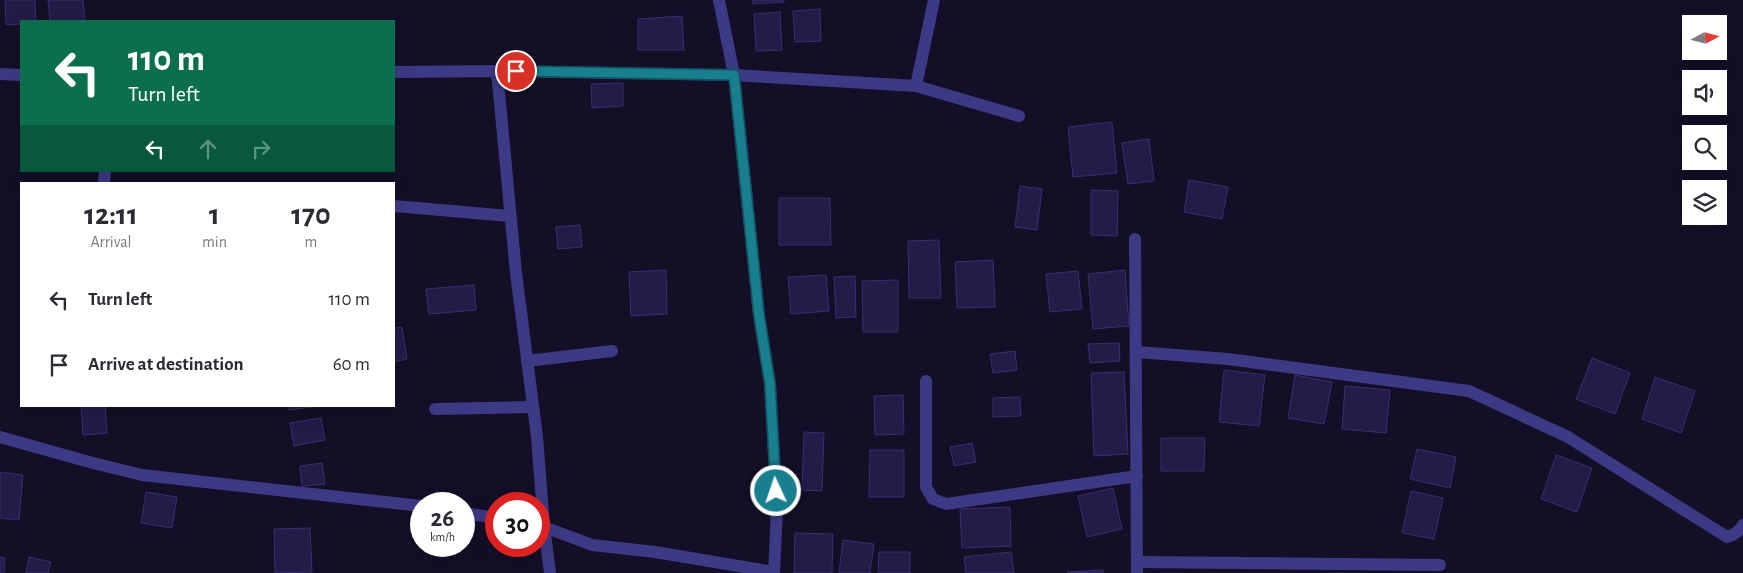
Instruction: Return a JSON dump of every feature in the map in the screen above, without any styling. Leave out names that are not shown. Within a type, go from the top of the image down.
[{"type":"street","points":[[550,529],[592,544],[654,552],[774,573],[777,509],[770,384],[759,315],[734,75],[719,0]]},
{"type":"street","points":[[916,86],[934,0]]},
{"type":"street","points":[[497,71],[516,273],[533,407],[539,492]]},
{"type":"street","points":[[395,72],[497,71],[734,75],[916,86],[1018,116]]},
{"type":"street","points":[[0,74],[20,74]]},
{"type":"street","points":[[395,206],[510,216]]},
{"type":"street","points":[[1135,239],[1137,567],[1440,565]]},
{"type":"street","points":[[527,361],[612,351]]},
{"type":"street","points":[[1137,352],[1228,359],[1469,391],[1568,437],[1727,537],[1733,535],[1743,525]]},
{"type":"street","points":[[926,381],[926,487],[933,499],[946,504],[1137,476]]},
{"type":"street","points":[[435,409],[533,407]]},
{"type":"street","points":[[0,437],[142,475],[410,505]]},
{"type":"street","points":[[547,557],[550,573]]},
{"type":"building","points":[[5,0],[35,0],[36,20],[20,20],[20,24],[6,25]]},
{"type":"building","points":[[48,0],[83,0],[85,20],[50,20]]},
{"type":"building","points":[[752,0],[784,0],[784,2],[753,4]]},
{"type":"building","points":[[820,9],[821,41],[795,42],[793,11]]},
{"type":"building","points":[[780,12],[782,50],[756,51],[754,14]]},
{"type":"building","points":[[682,16],[684,50],[638,50],[638,19]]},
{"type":"building","points":[[623,83],[623,106],[592,108],[591,84]]},
{"type":"building","points":[[1112,122],[1117,173],[1073,177],[1068,127]]},
{"type":"building","points":[[1149,139],[1154,181],[1128,184],[1122,143]]},
{"type":"building","points":[[1189,180],[1228,187],[1222,219],[1184,212]]},
{"type":"building","points":[[1020,186],[1042,189],[1037,230],[1015,227]]},
{"type":"building","points":[[1091,190],[1118,191],[1117,236],[1091,235]]},
{"type":"building","points":[[779,198],[830,198],[831,245],[779,245]]},
{"type":"building","points":[[580,225],[582,247],[558,249],[556,227]]},
{"type":"building","points":[[939,240],[941,298],[909,298],[908,241]]},
{"type":"building","points":[[993,260],[995,307],[957,308],[955,262]]},
{"type":"building","points":[[666,270],[667,314],[631,316],[629,272]]},
{"type":"building","points":[[1125,270],[1129,326],[1093,329],[1088,274]]},
{"type":"building","points":[[1078,271],[1082,309],[1050,312],[1046,274]]},
{"type":"building","points":[[826,275],[829,311],[791,314],[788,277]]},
{"type":"building","points":[[855,276],[856,317],[836,318],[834,277]]},
{"type":"building","points":[[898,280],[898,332],[863,332],[862,281]]},
{"type":"building","points":[[474,285],[476,310],[429,314],[426,289]]},
{"type":"building","points":[[402,327],[407,359],[395,362],[395,328]]},
{"type":"building","points":[[1119,343],[1120,361],[1090,363],[1088,344]]},
{"type":"building","points":[[1015,351],[1017,370],[993,373],[990,354]]},
{"type":"building","points":[[1592,358],[1630,373],[1615,414],[1576,399]]},
{"type":"building","points":[[1224,370],[1265,375],[1259,426],[1219,422]]},
{"type":"building","points":[[1124,372],[1128,454],[1094,456],[1091,373]]},
{"type":"building","points":[[1295,375],[1332,382],[1324,424],[1288,418]]},
{"type":"building","points":[[1655,377],[1695,391],[1681,433],[1642,419]]},
{"type":"building","points":[[1345,386],[1390,390],[1386,433],[1342,429]]},
{"type":"building","points":[[903,395],[904,434],[875,435],[874,396]]},
{"type":"building","points":[[1020,397],[1021,416],[993,417],[993,398]]},
{"type":"building","points":[[81,407],[105,407],[107,433],[83,435]]},
{"type":"building","points":[[289,407],[311,407],[289,410]]},
{"type":"building","points":[[321,418],[325,440],[294,446],[290,423]]},
{"type":"building","points":[[804,432],[824,433],[822,491],[802,490]]},
{"type":"building","points":[[1161,438],[1205,438],[1204,471],[1161,471]]},
{"type":"building","points":[[972,443],[976,462],[954,466],[950,447]]},
{"type":"building","points":[[1417,449],[1456,457],[1450,488],[1410,479]]},
{"type":"building","points":[[870,450],[904,450],[904,497],[869,497]]},
{"type":"building","points":[[1556,455],[1592,468],[1577,512],[1541,499]]},
{"type":"building","points":[[322,463],[325,484],[302,486],[300,466]]},
{"type":"building","points":[[0,472],[23,475],[19,520],[0,518]]},
{"type":"building","points":[[1113,488],[1122,529],[1087,537],[1078,496]]},
{"type":"building","points":[[1411,491],[1443,498],[1434,539],[1402,533]]},
{"type":"building","points":[[146,492],[177,497],[172,528],[141,523]]},
{"type":"building","points":[[1010,507],[1011,546],[962,548],[960,509]]},
{"type":"building","points":[[310,528],[312,572],[275,573],[274,529]]},
{"type":"building","points":[[795,533],[833,534],[832,573],[794,573]]},
{"type":"building","points":[[843,540],[874,544],[870,573],[839,573]]},
{"type":"building","points":[[879,552],[910,552],[910,573],[878,573]]},
{"type":"building","points":[[1011,552],[1014,573],[966,573],[964,557]]},
{"type":"building","points":[[0,557],[5,558],[4,573],[0,573]]},
{"type":"building","points":[[29,557],[51,562],[48,573],[26,573]]},
{"type":"building","points":[[1103,570],[1103,573],[1067,572]]},
{"type":"route","points":[[516,71],[734,75],[759,315],[770,384],[776,491]]}]
